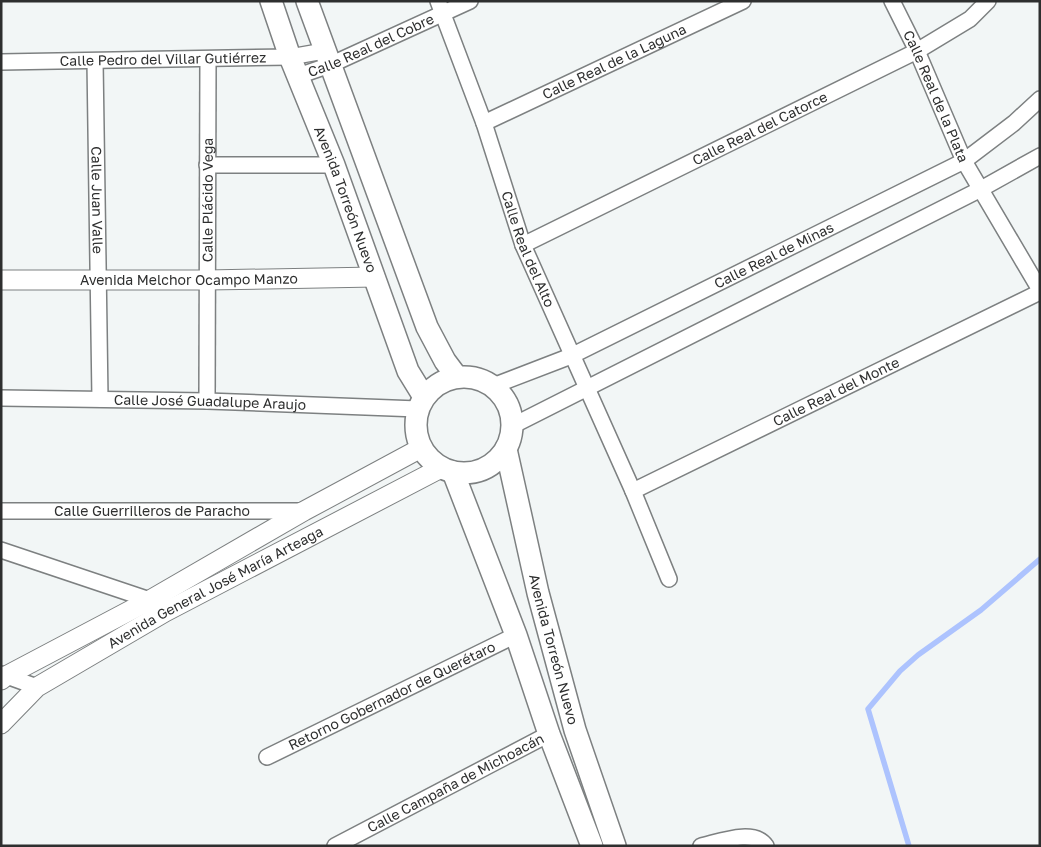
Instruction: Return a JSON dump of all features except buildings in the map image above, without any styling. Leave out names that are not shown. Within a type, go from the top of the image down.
[{"type":"main road","name":"Avenida Torreón Nuevo","points":[[271,1],[294,66],[334,165],[421,403]]},
{"type":"main road","points":[[306,1],[427,326],[445,361],[458,377]]},
{"type":"main road","points":[[458,377],[476,379],[493,386],[507,404],[512,426],[511,438],[506,449],[489,467],[477,472],[447,470],[430,459],[421,448],[416,435],[416,422],[421,403],[439,384],[458,377]]},
{"type":"main road","name":"Avenida Torreón Nuevo","points":[[506,449],[538,593],[575,730],[615,846]]},
{"type":"main road","name":"Avenida Torreón Nuevo","points":[[447,470],[516,635],[549,734],[592,846]]},
{"type":"street","name":"Calle Real del Cobre","points":[[294,66],[327,58],[440,8],[470,1]]},
{"type":"street","name":"Calle Real de la Laguna","points":[[484,123],[743,1]]},
{"type":"street","name":"Calle Real de la Plata","points":[[892,1],[917,51],[964,161],[1040,291]]},
{"type":"street","name":"Calle Real del Catorce","points":[[524,245],[917,51],[970,19],[988,1]]},
{"type":"street","name":"Calle Real del Alto","points":[[440,8],[484,123],[524,245],[571,356],[633,491],[669,579]]},
{"type":"street","name":"Calle Pedro del Villar Gutiérrez","points":[[1,62],[208,59],[294,66]]},
{"type":"street","name":"Calle Plácido Vega","points":[[206,401],[208,59]]},
{"type":"street","name":"Calle Juan Valle","points":[[95,61],[100,399]]},
{"type":"street","name":"Calle Real de Minas","points":[[493,386],[571,356],[964,161],[1014,123],[1040,99]]},
{"type":"street","points":[[512,426],[981,189],[1040,156]]},
{"type":"street","points":[[207,165],[334,165]]},
{"type":"street","name":"Avenida Melchor Ocampo Manzo","points":[[1,280],[206,280],[375,276]]},
{"type":"street","name":"Calle Real del Monte","points":[[633,491],[1040,291]]},
{"type":"street","name":"Calle José Guadalupe Araujo","points":[[1,398],[421,403]]},
{"type":"street","name":"Avenida General José María Arteaga","points":[[1,724],[37,687],[157,606],[304,512],[421,448]]},
{"type":"street","name":"Avenida General José María Arteaga","points":[[3,677],[447,470]]},
{"type":"street","name":"Calle Guerrilleros de Paracho","points":[[1,511],[304,512]]},
{"type":"street","points":[[1,550],[157,606]]},
{"type":"street","name":"Retorno Gobernador de Querétaro","points":[[267,757],[516,635]]},
{"type":"street","points":[[3,677],[37,687]]},
{"type":"street","name":"Calle Campaña de Michoacán","points":[[335,846],[549,734]]},
{"type":"street","points":[[701,846],[749,837],[763,841],[766,846]]},
{"type":"waterway","points":[[909,846],[868,709],[900,671],[918,655],[981,610],[1040,559]]}]
